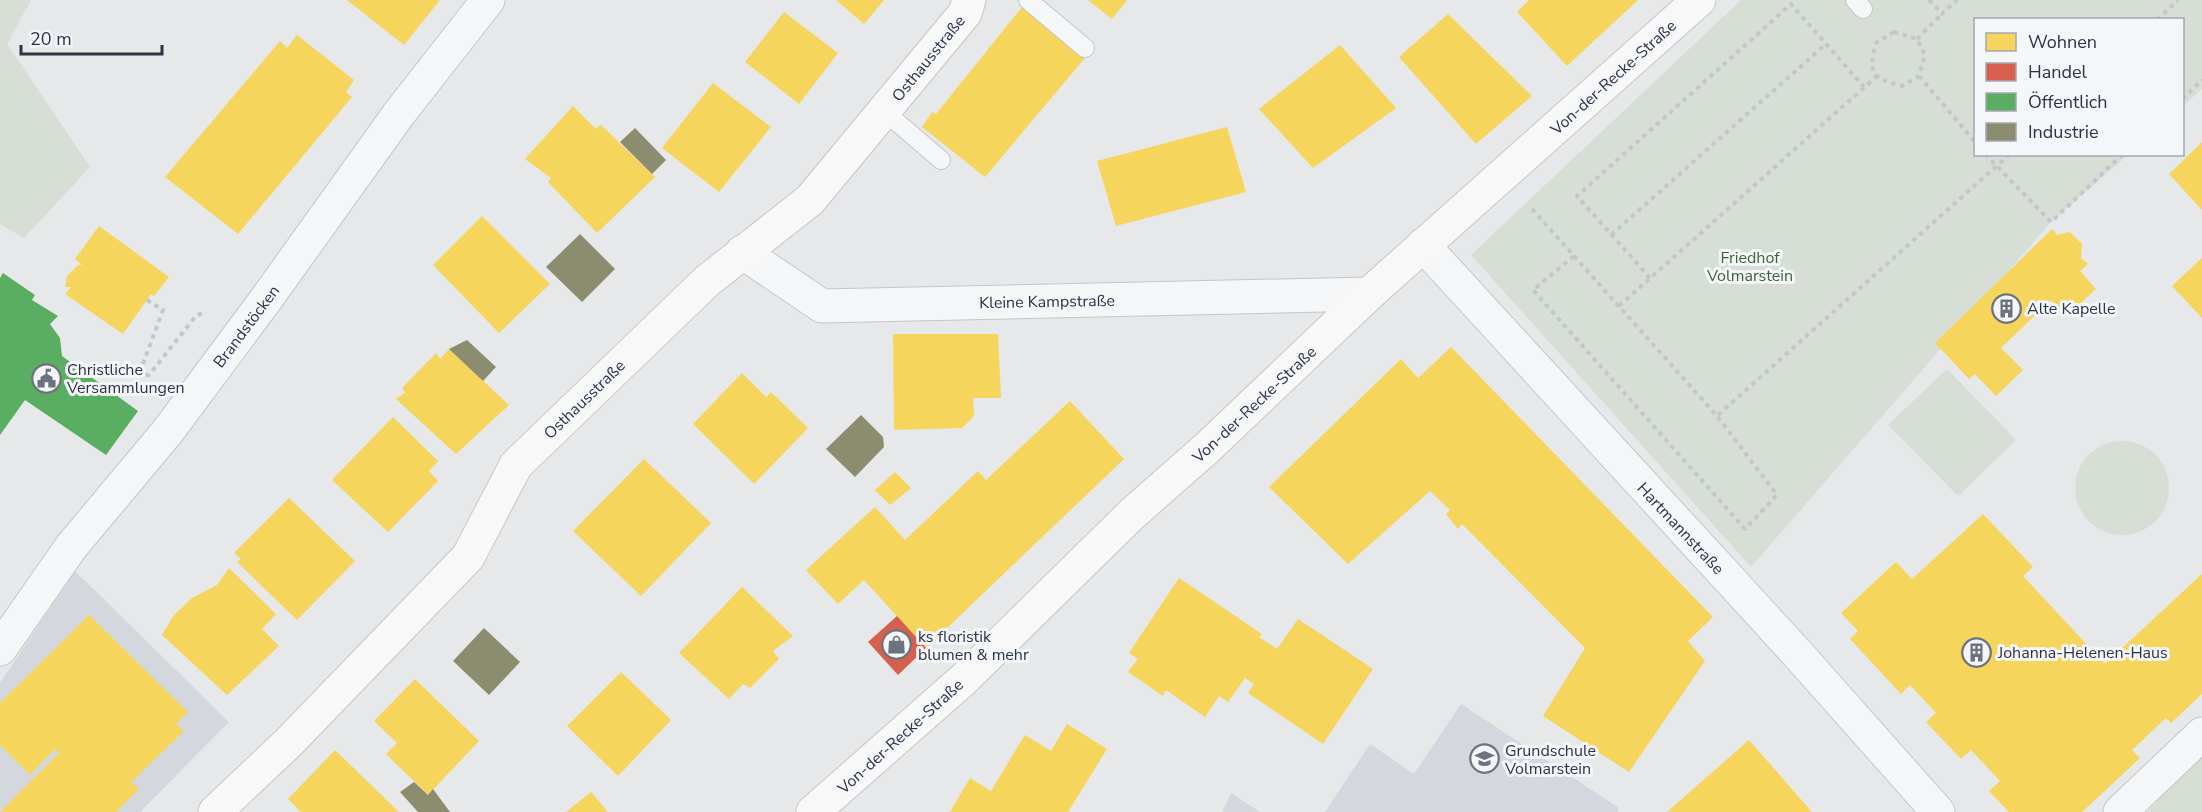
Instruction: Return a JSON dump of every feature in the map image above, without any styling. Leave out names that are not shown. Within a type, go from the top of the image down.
[{"type":"street","name":"Brandstöcken","points":[[0,649],[71,547],[168,430],[267,298],[398,115],[488,0]]},
{"type":"street","name":"Osthausstraße","points":[[215,812],[289,742],[468,557],[516,465],[706,281],[810,200],[965,13],[969,0]]},
{"type":"street","name":"Von-der-Recke-Straße","points":[[813,812],[964,679],[1132,514],[1224,432],[1423,245],[1700,0]]},
{"type":"street","name":"Hartmannstraße","points":[[1423,245],[1796,652],[1938,812]]},
{"type":"street","name":"Kleine Kampstraße","points":[[742,252],[822,306],[1370,294]]},
{"type":"street","points":[[2120,812],[2202,734]]},
{"type":"lane","points":[[1028,0],[1085,48]]},
{"type":"lane","points":[[884,111],[941,160]]},
{"type":"path","points":[[1650,278],[1576,195],[1796,0]]},
{"type":"path","points":[[1929,0],[1942,14]]},
{"type":"path","points":[[1917,39],[1957,0]]},
{"type":"path","points":[[2159,18],[2178,0]]},
{"type":"path","points":[[1791,4],[1864,87]]},
{"type":"path","points":[[1894,32],[1917,39],[1925,55],[1919,76],[1902,86],[1881,80],[1871,63],[1876,43],[1894,32]]},
{"type":"path","points":[[1611,235],[1826,44]]},
{"type":"path","points":[[1619,306],[1877,76]]},
{"type":"path","points":[[1919,76],[1974,141]]},
{"type":"path","points":[[2184,97],[2202,80]]},
{"type":"path","points":[[1987,156],[2051,222],[2121,156]]},
{"type":"path","points":[[1717,416],[2008,156]]},
{"type":"path","points":[[1532,209],[1717,416],[1777,495],[1745,528],[1533,290],[1574,256]]},
{"type":"path","points":[[147,300],[163,310],[141,369],[144,375],[149,375],[195,317],[200,314],[206,320]]},
{"type":"shaded area","points":[[75,571],[229,722],[140,812],[0,812],[0,683]]},
{"type":"shaded area","name":"Grundschule Volmarstein","points":[[1461,704],[1619,808],[1618,812],[1325,812],[1370,744],[1414,774]]},
{"type":"shaded area","points":[[1231,793],[1260,812],[1222,812]]},
{"type":"green space","points":[[0,0],[31,0],[7,44],[90,167],[24,238],[0,224]]},
{"type":"green space","name":"Friedhof Volmarstein","points":[[1741,0],[2202,0],[2202,89],[2184,105],[2184,18],[1974,18],[1974,156],[2127,156],[2051,222],[1751,567],[1471,255]]},
{"type":"green space","points":[[1947,369],[2016,440],[1958,496],[1888,425]]},
{"type":"green space","points":[[2122,441],[2140,444],[2155,455],[2166,470],[2169,488],[2166,506],[2155,521],[2140,532],[2122,535],[2104,532],[2089,521],[2078,506],[2075,488],[2078,470],[2089,455],[2104,444]]},
{"type":"green space","points":[[2202,755],[2202,812],[2147,812]]},
{"type":"building: Wohnen","points":[[347,0],[440,0],[404,45]]},
{"type":"building: Wohnen","points":[[836,0],[884,0],[864,24]]},
{"type":"building: Wohnen","points":[[1088,0],[1127,0],[1112,19]]},
{"type":"building: Wohnen","points":[[1529,0],[1638,0],[1567,66],[1517,12]]},
{"type":"building: Wohnen","points":[[1022,7],[1085,58],[985,177],[922,127],[932,112],[936,114]]},
{"type":"building: Wohnen","points":[[784,12],[838,53],[799,104],[745,62]]},
{"type":"building: Wohnen","points":[[1448,14],[1532,96],[1476,144],[1399,57]]},
{"type":"building: Wohnen","points":[[297,35],[354,80],[346,92],[352,97],[238,234],[165,177],[280,41],[287,48]]},
{"type":"building: Wohnen","points":[[1340,45],[1396,108],[1313,168],[1259,109]]},
{"type":"building: Wohnen","points":[[713,83],[771,127],[719,192],[662,148]]},
{"type":"building: Wohnen","points":[[573,106],[596,129],[601,125],[655,177],[597,233],[548,182],[551,178],[525,159]]},
{"type":"building: Wohnen","points":[[1227,127],[1246,192],[1116,226],[1097,161]]},
{"type":"building: Wohnen","points":[[2202,142],[2202,210],[2169,174]]},
{"type":"building: Wohnen","points":[[482,216],[550,284],[499,333],[433,265]]},
{"type":"building: Wohnen","points":[[99,226],[169,277],[154,296],[151,294],[123,334],[65,294],[71,287],[65,287],[67,276],[78,265],[82,265],[75,259]]},
{"type":"building: Wohnen","name":"Alte Kapelle","points":[[2052,229],[2057,235],[2070,232],[2082,244],[2081,258],[2088,264],[2080,271],[2096,289],[2066,317],[2051,300],[2001,348],[2023,370],[1996,396],[1975,374],[1969,379],[1935,343]]},
{"type":"building: Wohnen","points":[[2202,258],[2202,318],[2172,286]]},
{"type":"building: Wohnen","points":[[893,334],[998,334],[1001,398],[973,398],[974,416],[962,428],[894,430]]},
{"type":"building: Wohnen","points":[[1451,347],[1713,617],[1688,641],[1705,661],[1629,772],[1543,716],[1585,648],[1462,524],[1458,529],[1446,514],[1450,510],[1430,491],[1348,564],[1269,487],[1401,359],[1418,378]]},
{"type":"building: Wohnen","points":[[449,349],[509,405],[456,454],[396,399],[405,393],[402,388],[436,353],[440,359]]},
{"type":"building: Wohnen","points":[[742,373],[766,397],[771,392],[808,428],[754,484],[693,424]]},
{"type":"building: Wohnen","points":[[1070,401],[1124,459],[926,648],[864,580],[838,604],[806,570],[875,507],[905,540],[978,471],[986,480]]},
{"type":"building: Wohnen","points":[[393,417],[438,461],[429,471],[438,481],[388,532],[332,480]]},
{"type":"building: Wohnen","points":[[644,459],[711,523],[641,596],[573,531]]},
{"type":"building: Wohnen","points":[[895,472],[911,488],[890,505],[875,490]]},
{"type":"building: Wohnen","points":[[289,498],[355,561],[297,620],[237,562],[241,559],[234,553]]},
{"type":"building: Wohnen","name":"Johanna-Helenen-Haus","points":[[1983,514],[2033,567],[2023,576],[2105,664],[2202,574],[2202,694],[2171,723],[2166,718],[2132,750],[2140,758],[2082,812],[2009,812],[1989,791],[2000,781],[1971,750],[1961,759],[1926,722],[1936,713],[1910,685],[1901,694],[1850,639],[1858,631],[1841,613],[1896,562],[1912,579]]},
{"type":"building: Wohnen","points":[[229,568],[276,614],[262,629],[279,646],[227,695],[162,635],[174,615],[192,598],[217,585]]},
{"type":"building: Wohnen","points":[[1179,578],[1262,634],[1259,637],[1277,649],[1298,619],[1373,669],[1323,744],[1248,693],[1254,684],[1245,678],[1228,702],[1219,696],[1205,717],[1166,690],[1163,696],[1128,672],[1138,659],[1129,653]]},
{"type":"building: Wohnen","points":[[742,587],[793,636],[773,651],[779,659],[750,688],[743,684],[729,699],[679,653]]},
{"type":"building: Wohnen","points":[[89,615],[188,712],[176,724],[184,731],[131,782],[139,789],[116,812],[0,812],[59,753],[55,749],[30,775],[0,745],[0,703]]},
{"type":"building: Wohnen","points":[[621,672],[671,720],[618,776],[567,726]]},
{"type":"building: Wohnen","points":[[415,679],[479,741],[428,795],[386,754],[397,743],[374,721]]},
{"type":"building: Wohnen","points":[[1067,724],[1107,749],[1068,812],[950,812],[970,778],[991,791],[1025,735],[1051,751]]},
{"type":"building: Wohnen","points":[[1749,740],[1812,812],[1667,812]]},
{"type":"building: Wohnen","points":[[335,750],[399,812],[301,812],[288,799]]},
{"type":"building: Wohnen","points":[[591,792],[608,812],[566,812]]},
{"type":"building: Handel","name":"ks floristik blumen & mehr","points":[[897,616],[926,648],[898,675],[868,642]]},
{"type":"building: Öffentlich","name":"Christliche Versammlungen","points":[[3,273],[35,295],[32,300],[58,316],[50,324],[60,338],[62,356],[138,411],[106,455],[25,400],[0,435],[0,278]]},
{"type":"building: Industrie","points":[[635,128],[666,160],[652,174],[620,142]]},
{"type":"building: Industrie","points":[[580,234],[615,269],[582,302],[546,267]]},
{"type":"building: Industrie","points":[[467,340],[496,367],[483,381],[449,349]]},
{"type":"building: Industrie","points":[[861,415],[883,437],[884,447],[855,477],[826,449]]},
{"type":"building: Industrie","points":[[484,628],[520,662],[489,695],[453,661]]},
{"type":"building: Industrie","points":[[414,782],[428,795],[433,789],[450,812],[418,812],[400,792]]},
{"type":"place","name":"Alte Kapelle","points":[[2006,308]]},
{"type":"place","name":"Christliche Versammlungen","points":[[46,378]]},
{"type":"place","name":"ks floristik blumen & mehr","points":[[897,645]]},
{"type":"place","name":"Johanna-Helenen-Haus","points":[[1977,652]]},
{"type":"place","name":"Grundschule Volmarstein","points":[[1484,759]]}]
